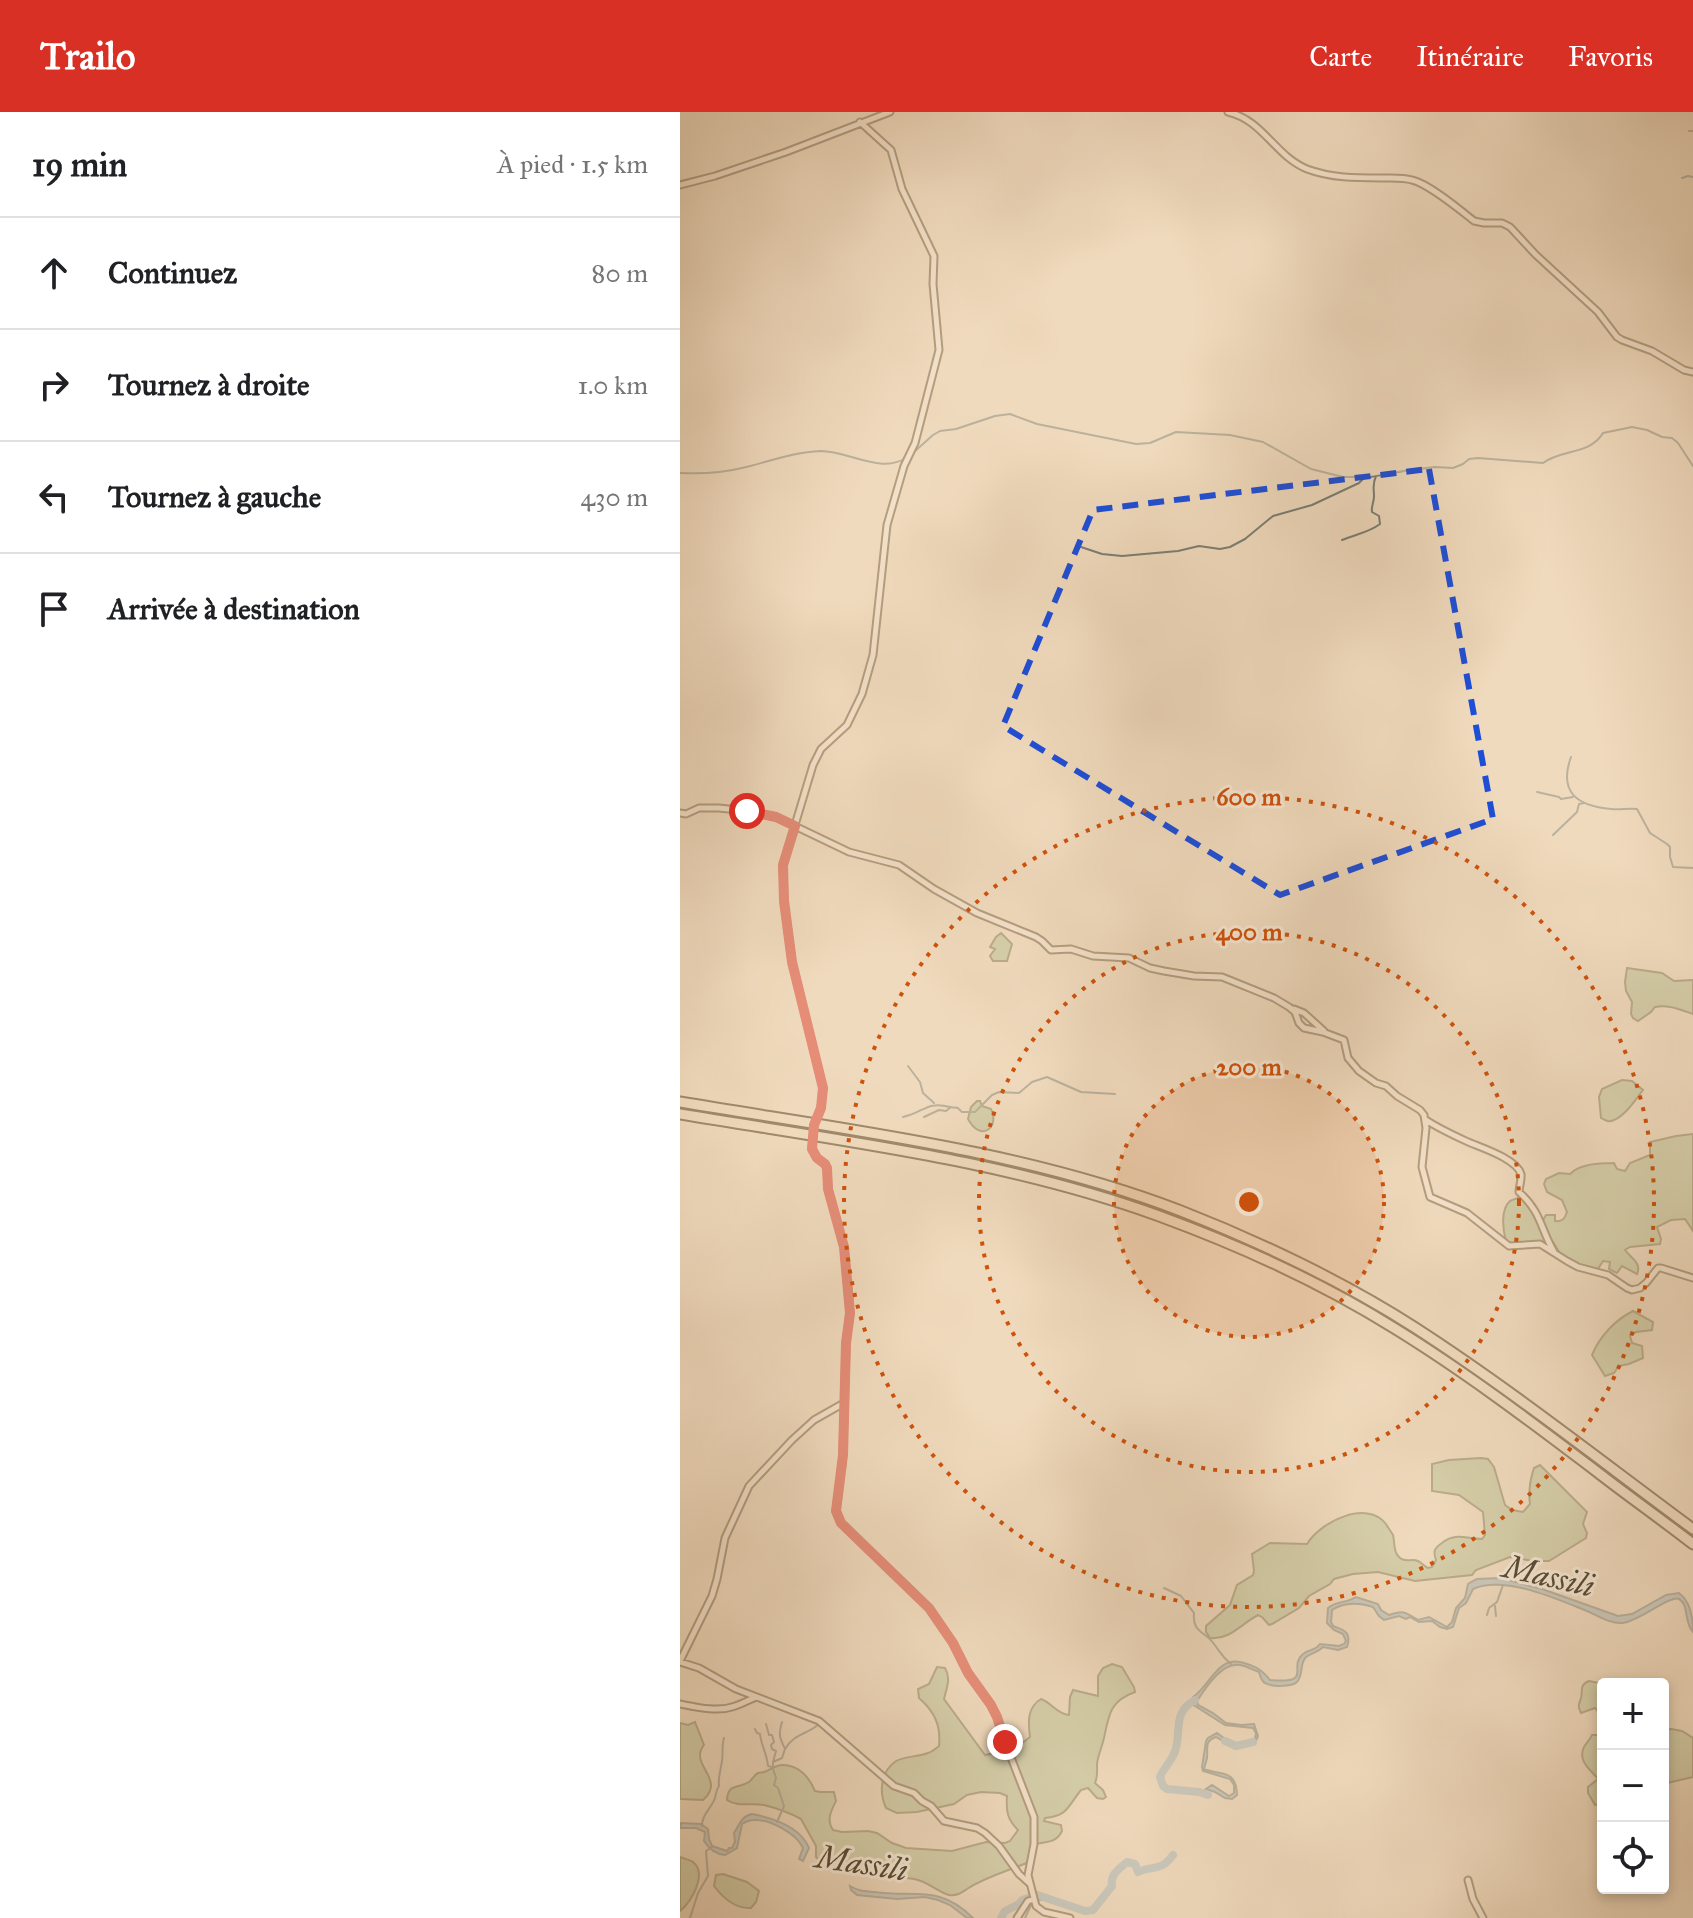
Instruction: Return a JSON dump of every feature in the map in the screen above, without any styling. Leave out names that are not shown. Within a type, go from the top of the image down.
[{"type":"highway","points":[[680,1102],[995,1156],[1114,1188],[1180,1211],[1265,1247],[1411,1325],[1461,1358],[1693,1529]]},
{"type":"highway","points":[[680,1114],[982,1166],[1051,1183],[1158,1216],[1266,1261],[1391,1326],[1448,1363],[1693,1544]]},
{"type":"street","points":[[680,185],[786,152],[890,112]]},
{"type":"street","points":[[1228,112],[1241,115],[1280,152],[1307,169],[1347,177],[1415,180],[1474,221],[1502,223],[1510,227],[1598,312],[1617,337],[1693,372]]},
{"type":"street","points":[[860,122],[891,150],[902,189],[934,256],[933,284],[939,350],[915,443],[904,466],[887,525],[873,655],[862,694],[847,725],[821,749],[813,765],[783,865],[792,962],[823,1088],[812,1149],[827,1168],[828,1189],[844,1247],[850,1313],[846,1343],[843,1455],[836,1511],[841,1523],[929,1608],[991,1705],[1034,1817],[1034,1844],[1028,1875],[1036,1906],[1044,1912],[1070,1918]]},
{"type":"street","points":[[680,813],[686,814],[699,808],[719,808],[776,817],[849,852],[899,865],[944,895],[977,913],[1036,937],[1051,950],[1071,949],[1093,956],[1129,958],[1164,971],[1222,977],[1274,998],[1295,1012],[1304,1028],[1344,1040],[1348,1058],[1359,1071],[1420,1110],[1426,1120],[1490,1151],[1517,1168],[1521,1177],[1519,1192],[1536,1211],[1554,1253]]},
{"type":"street","points":[[1289,1007],[1304,1013],[1326,1033]]},
{"type":"street","points":[[1426,1120],[1422,1167],[1430,1197],[1467,1213],[1509,1246],[1540,1244],[1578,1267],[1608,1275],[1632,1290],[1640,1288],[1658,1268],[1693,1278]]},
{"type":"street","points":[[845,1402],[814,1420],[749,1486],[725,1538],[712,1596],[680,1661],[699,1668],[727,1685],[819,1721],[894,1786],[914,1793],[944,1821],[977,1828],[985,1833],[1030,1884]]},
{"type":"street","points":[[680,1704],[706,1708],[733,1707],[757,1697]]},
{"type":"street","points":[[1468,1880],[1483,1918]]},
{"type":"street","points":[[1017,1918],[1028,1901],[1034,1899]]},
{"type":"highlighted area","points":[[1429,469],[1493,819],[1280,895],[1003,726],[1093,510]]},
{"type":"green space","points":[[1001,933],[1012,944],[1007,961],[993,961],[990,956],[995,949],[990,947]]},
{"type":"green space","points":[[1627,968],[1662,973],[1674,981],[1693,980],[1693,1014],[1660,1006],[1638,1021],[1633,1018],[1632,1002],[1626,991]]},
{"type":"green space","points":[[1622,1080],[1632,1081],[1643,1090],[1622,1115],[1607,1121],[1601,1118],[1599,1097],[1602,1089]]},
{"type":"green space","points":[[977,1101],[991,1109],[993,1122],[988,1130],[978,1130],[968,1119],[971,1107]]},
{"type":"green space","points":[[1693,1134],[1693,1231],[1685,1219],[1671,1220],[1657,1227],[1660,1244],[1625,1250],[1637,1264],[1637,1274],[1622,1266],[1617,1273],[1609,1269],[1610,1262],[1603,1261],[1596,1272],[1564,1260],[1553,1242],[1511,1244],[1506,1241],[1504,1215],[1512,1200],[1523,1196],[1542,1222],[1546,1215],[1555,1215],[1555,1221],[1564,1218],[1567,1212],[1562,1200],[1547,1192],[1546,1179],[1596,1164],[1614,1163],[1617,1169],[1625,1171],[1630,1163],[1650,1155],[1650,1142]]},
{"type":"green space","points":[[1633,1311],[1653,1322],[1652,1330],[1630,1336],[1632,1343],[1642,1346],[1643,1358],[1619,1366],[1614,1373],[1605,1376],[1592,1355],[1609,1329]]},
{"type":"green space","points":[[1488,1459],[1494,1467],[1505,1505],[1523,1512],[1530,1504],[1534,1468],[1540,1465],[1587,1512],[1583,1524],[1586,1538],[1549,1561],[1510,1557],[1476,1570],[1472,1575],[1415,1581],[1378,1572],[1353,1574],[1334,1579],[1309,1596],[1299,1608],[1272,1624],[1269,1625],[1258,1615],[1224,1637],[1210,1638],[1206,1632],[1206,1626],[1230,1605],[1237,1585],[1253,1575],[1252,1554],[1270,1543],[1307,1544],[1322,1528],[1344,1516],[1367,1513],[1378,1517],[1393,1535],[1398,1556],[1404,1560],[1418,1561],[1428,1568],[1436,1560],[1436,1548],[1447,1540],[1456,1537],[1482,1539],[1485,1535],[1483,1512],[1459,1495],[1432,1491],[1432,1464]]},
{"type":"green space","points":[[1112,1664],[1122,1667],[1135,1692],[1116,1704],[1107,1722],[1095,1783],[1106,1797],[1097,1798],[1088,1788],[1081,1790],[1063,1812],[1045,1818],[1044,1821],[1061,1825],[1062,1831],[1054,1840],[1034,1844],[1031,1861],[959,1894],[949,1895],[919,1880],[886,1875],[872,1867],[856,1866],[827,1853],[818,1859],[816,1846],[801,1819],[764,1805],[736,1804],[727,1800],[729,1791],[749,1782],[758,1773],[780,1765],[788,1766],[803,1773],[815,1791],[834,1792],[836,1801],[830,1819],[833,1830],[877,1833],[906,1848],[952,1851],[986,1842],[1005,1843],[1018,1830],[1008,1814],[1007,1796],[1000,1793],[967,1795],[954,1804],[917,1812],[897,1813],[886,1808],[882,1783],[891,1766],[900,1759],[929,1753],[939,1746],[936,1720],[919,1698],[918,1689],[929,1684],[937,1667],[945,1668],[948,1679],[944,1699],[985,1755],[1015,1747],[1030,1737],[1031,1711],[1041,1699],[1069,1715],[1073,1690],[1098,1696],[1098,1676],[1103,1668]]},
{"type":"green space","points":[[1586,1683],[1597,1683],[1597,1710],[1595,1708],[1581,1713],[1579,1705]]},
{"type":"green space","points":[[695,1722],[704,1745],[700,1759],[711,1785],[703,1800],[680,1799],[680,1723],[688,1725]]},
{"type":"green space","points":[[1669,1729],[1682,1731],[1693,1738],[1693,1777],[1669,1783]]},
{"type":"green space","points":[[1592,1735],[1597,1735],[1597,1778],[1582,1757]]},
{"type":"green space","points":[[1597,1780],[1597,1805],[1588,1793],[1588,1787]]},
{"type":"green space","points":[[680,1857],[693,1862],[699,1873],[693,1895],[680,1911]]},
{"type":"green space","points":[[723,1874],[747,1882],[759,1891],[751,1908],[735,1905],[714,1886],[716,1875]]},
{"type":"water","points":[[1501,1578],[1618,1616],[1632,1614],[1666,1595],[1679,1593],[1689,1606],[1693,1632],[1679,1599],[1629,1622],[1618,1623],[1530,1590],[1486,1585],[1473,1589],[1466,1603],[1459,1608],[1453,1627],[1447,1629],[1432,1621],[1419,1622],[1410,1617],[1384,1620],[1373,1607],[1347,1604],[1332,1610],[1331,1622],[1348,1635],[1347,1647],[1338,1650],[1323,1647],[1306,1657],[1299,1679],[1294,1684],[1268,1684],[1259,1672],[1233,1665],[1221,1671],[1201,1695],[1198,1705],[1226,1723],[1254,1724],[1258,1736],[1253,1744],[1244,1745],[1255,1739],[1253,1728],[1225,1725],[1192,1704],[1193,1697],[1227,1663],[1244,1663],[1262,1671],[1270,1680],[1284,1681],[1296,1677],[1297,1664],[1303,1654],[1320,1644],[1344,1644],[1343,1634],[1327,1623],[1328,1608],[1334,1604],[1356,1597],[1378,1604],[1389,1615],[1404,1613],[1418,1620],[1429,1617],[1447,1627],[1465,1598],[1468,1584],[1477,1579]]},
{"type":"water","points":[[1217,1733],[1232,1744],[1216,1737],[1210,1741],[1204,1769],[1231,1777],[1237,1795],[1232,1799],[1206,1789],[1212,1785],[1229,1796],[1234,1793],[1230,1779],[1203,1771],[1206,1741]]},
{"type":"water","points":[[752,1814],[777,1821],[799,1834],[809,1848],[803,1861],[799,1859],[803,1848],[800,1843],[768,1822],[752,1820],[742,1824],[737,1848],[725,1855],[708,1846],[704,1841],[705,1832],[696,1828],[680,1828],[681,1823],[701,1824],[708,1829],[712,1846],[727,1851],[735,1842],[734,1833],[741,1822]]},
{"type":"water","points":[[850,1886],[858,1890],[938,1896],[961,1907],[973,1918],[967,1918],[938,1900],[857,1895]]},
{"type":"waterway","points":[[1682,178],[1693,177]]},
{"type":"waterway","points":[[914,452],[940,431],[1010,414],[1037,424],[1136,444],[1150,443],[1176,432],[1230,435],[1263,442],[1311,469],[1343,477],[1370,477],[1435,467],[1453,468],[1469,459],[1478,458],[1543,463],[1591,445],[1603,433],[1632,427],[1672,438],[1693,466]]},
{"type":"waterway","points":[[680,473],[727,471],[821,451],[886,464],[906,458]]},
{"type":"waterway","points":[[1342,540],[1380,524],[1379,516],[1372,512],[1376,476]]},
{"type":"waterway","points":[[1081,547],[1122,556],[1199,546],[1230,547],[1273,516],[1312,505],[1359,483],[1365,477]]},
{"type":"waterway","points":[[1571,757],[1567,780],[1569,788],[1580,801],[1599,807],[1637,809],[1650,833],[1670,847],[1673,867],[1693,868]]},
{"type":"waterway","points":[[1537,792],[1561,799],[1573,797]]},
{"type":"waterway","points":[[1553,835],[1577,812],[1579,804],[1584,803]]},
{"type":"waterway","points":[[908,1066],[920,1082],[923,1093],[934,1103]]},
{"type":"waterway","points":[[903,1117],[936,1105],[975,1112],[992,1095],[999,1092],[1019,1093],[1032,1082],[1047,1077],[1081,1092],[1115,1094]]},
{"type":"waterway","points":[[924,1117],[951,1107]]},
{"type":"waterway","points":[[1487,1615],[1489,1608],[1497,1602],[1503,1585]]},
{"type":"waterway","points":[[1164,1588],[1181,1596],[1194,1613],[1197,1628],[1231,1664]]},
{"type":"waterway","points":[[1495,1606],[1496,1616]]},
{"type":"waterway","points":[[1195,1700],[1183,1710],[1175,1752],[1160,1777],[1167,1789],[1208,1795]]},
{"type":"waterway","points":[[777,1822],[784,1806],[774,1785],[773,1762],[782,1758],[785,1749],[780,1737],[782,1722]]},
{"type":"waterway","points":[[766,1724],[774,1742],[772,1749],[776,1751],[773,1762]]},
{"type":"waterway","points":[[785,1749],[796,1737],[818,1725]]},
{"type":"waterway","points":[[755,1729],[760,1734],[768,1766],[772,1767]]},
{"type":"waterway","points":[[702,1826],[719,1786],[724,1738]]},
{"type":"waterway","name":"Massili","points":[[1225,1741],[1236,1746],[1253,1742]]},
{"type":"waterway","points":[[690,1918],[698,1893],[708,1876],[706,1851],[712,1847]]},
{"type":"waterway","name":"Massili","points":[[1001,1918],[1005,1911],[1022,1900],[1037,1895],[1085,1911],[1093,1910],[1112,1886],[1116,1872],[1127,1862],[1135,1864],[1138,1872],[1161,1866],[1173,1855]]},
{"type":"waterway","points":[[1025,1918],[1033,1901],[1048,1899]]},
{"type":"route","points":[[747,811],[776,817],[795,826],[783,865],[784,901],[792,962],[823,1088],[812,1149],[827,1168],[828,1189],[844,1247],[850,1313],[846,1343],[843,1455],[836,1511],[841,1523],[929,1608],[991,1705],[1005,1742]]}]
